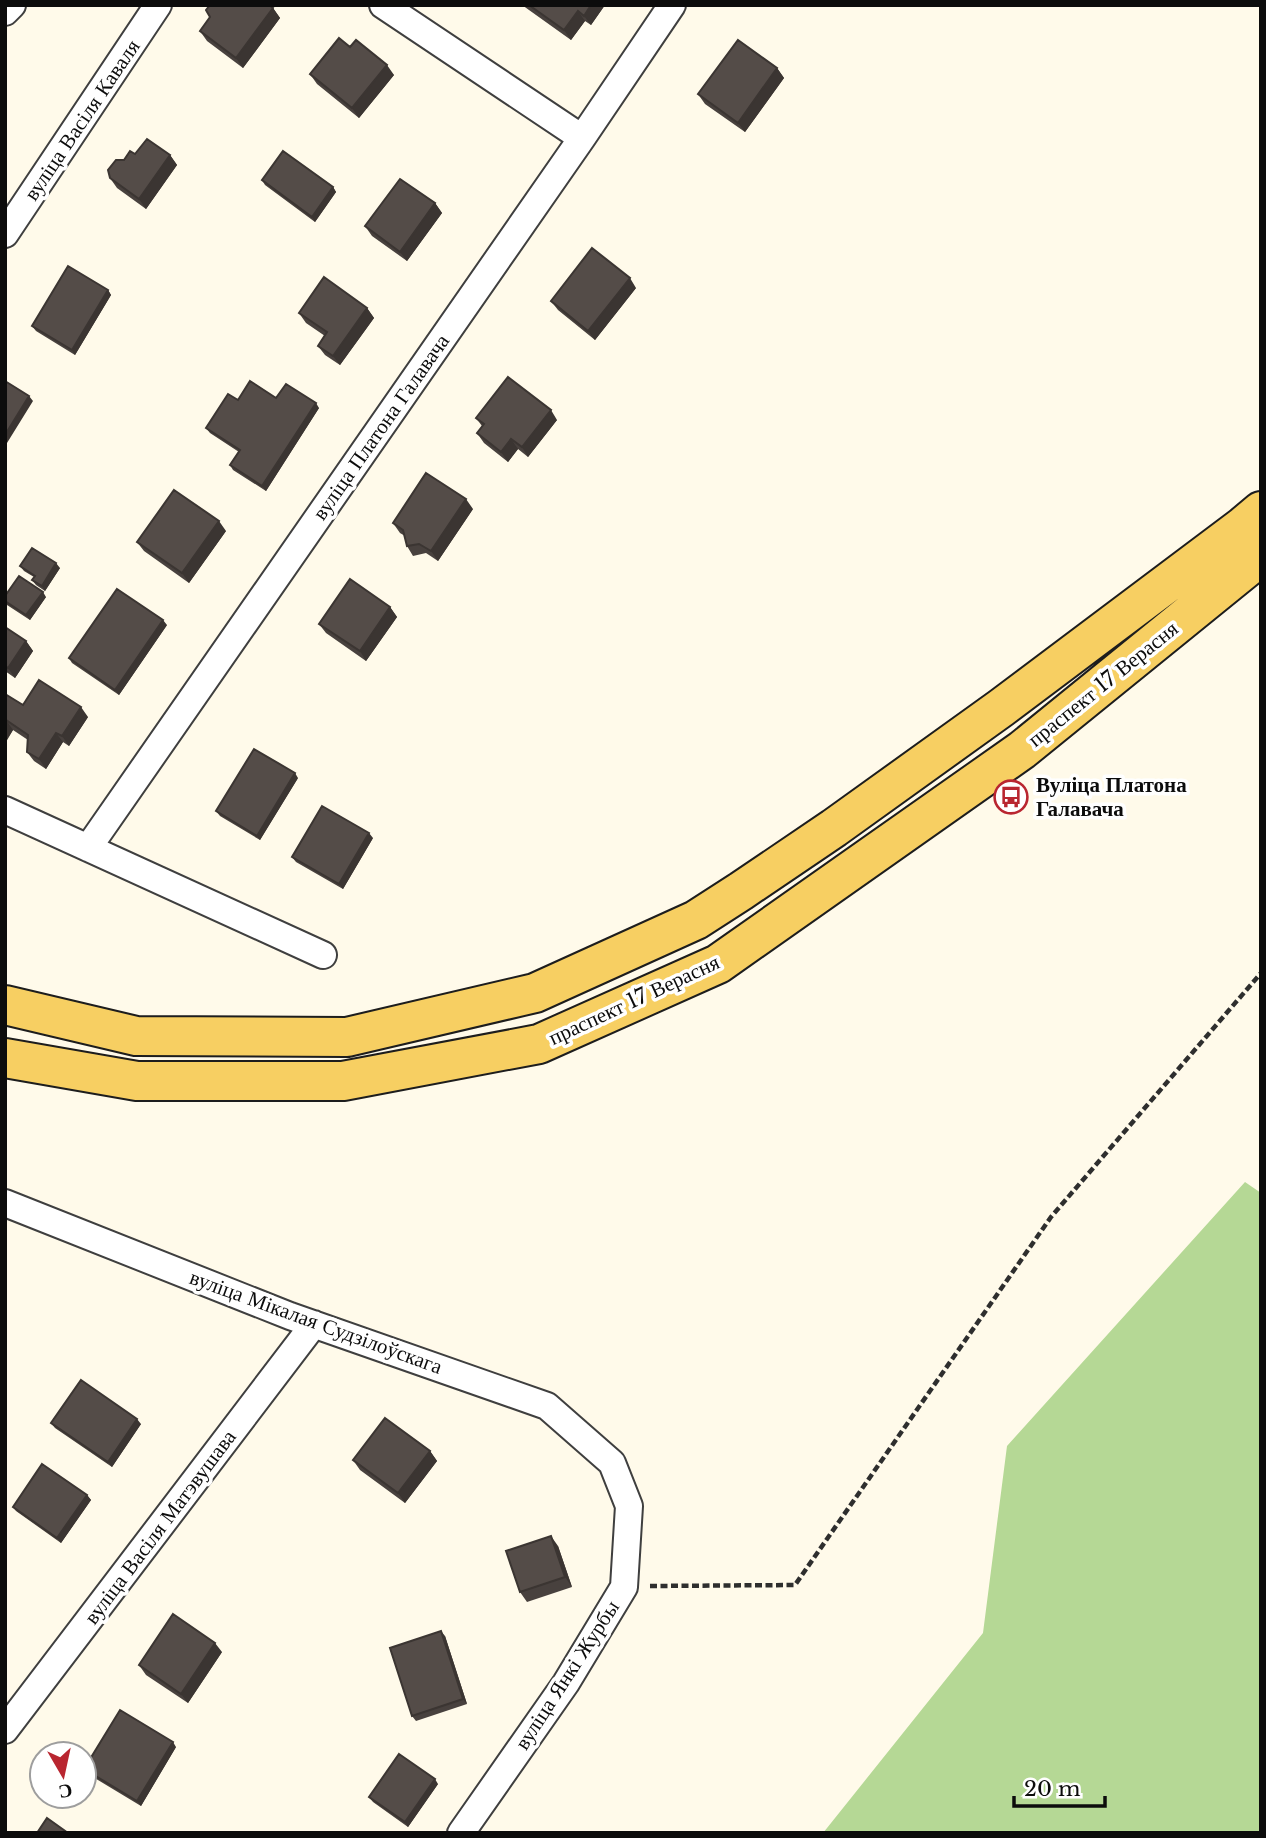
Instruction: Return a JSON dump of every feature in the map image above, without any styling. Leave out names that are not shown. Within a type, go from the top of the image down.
[{"type":"main road","name":"праспект 17 Верасня","points":[[5,1005],[136,1036],[347,1037],[535,992],[696,920],[741,891],[1001,708],[1261,511]]},
{"type":"main road","name":"праспект 17 Верасня","points":[[5,1058],[137,1081],[343,1082],[539,1044],[718,964],[1022,750],[1261,556]]},
{"type":"street","points":[[5,12],[12,5]]},
{"type":"street","name":"вуліца Васіля Каваля","points":[[5,234],[158,5]]},
{"type":"street","points":[[383,5],[582,138]]},
{"type":"street","name":"вуліца Платона Галавача","points":[[88,848],[672,5]]},
{"type":"street","points":[[5,810],[323,955]]},
{"type":"street","name":"вуліца Мікалая Судзілоўскага","points":[[5,1203],[290,1316],[547,1406],[612,1463]]},
{"type":"street","name":"вуліца Васіля Матэвушава","points":[[5,1730],[314,1324]]},
{"type":"street","name":"вуліца Янкі Журбы","points":[[461,1833],[566,1683],[624,1587],[629,1506],[612,1463]]},
{"type":"path","points":[[624,1587],[794,1585],[1051,1217],[1261,973]]},
{"type":"green space","points":[[1245,1182],[1261,1193],[1261,1833],[823,1833],[983,1633],[1007,1446]]},
{"type":"building","points":[[210,5],[269,5],[273,8],[236,58],[200,31],[210,17],[206,10]]},
{"type":"building","points":[[529,5],[591,5],[584,16],[578,11],[564,30]]},
{"type":"building","points":[[339,38],[350,47],[356,40],[387,65],[352,108],[310,74]]},
{"type":"building","points":[[738,40],[777,68],[738,123],[698,94]]},
{"type":"building","points":[[147,139],[170,155],[139,199],[110,178],[108,170],[116,160],[124,160],[130,151],[135,154]]},
{"type":"building","points":[[283,151],[333,187],[312,217],[262,180]]},
{"type":"building","points":[[400,179],[435,203],[400,252],[365,226]]},
{"type":"building","points":[[592,248],[630,278],[588,331],[551,301]]},
{"type":"building","points":[[68,266],[108,290],[72,350],[32,326]]},
{"type":"building","points":[[324,277],[367,308],[333,356],[318,346],[327,332],[299,313]]},
{"type":"building","points":[[508,377],[551,410],[522,447],[511,439],[501,452],[477,433],[484,424],[476,418]]},
{"type":"building","points":[[5,381],[29,396],[5,435]]},
{"type":"building","points":[[250,381],[276,398],[286,384],[316,403],[262,486],[230,465],[240,450],[206,428],[228,394],[238,400]]},
{"type":"building","points":[[426,473],[466,499],[431,551],[419,544],[407,546],[403,530],[393,523]]},
{"type":"building","points":[[174,490],[219,521],[182,573],[137,542]]},
{"type":"building","points":[[32,548],[56,563],[42,586],[32,580],[35,576],[20,566]]},
{"type":"building","points":[[19,576],[43,592],[26,615],[5,601],[5,596]]},
{"type":"building","points":[[350,579],[390,607],[360,651],[319,624]]},
{"type":"building","points":[[117,589],[163,620],[115,690],[69,658]]},
{"type":"building","points":[[5,627],[26,641],[8,668],[5,666]]},
{"type":"building","points":[[39,680],[81,707],[62,736],[56,733],[39,759],[27,752],[28,735],[6,720],[5,722],[5,694],[23,705]]},
{"type":"building","points":[[254,749],[295,773],[257,836],[216,811]]},
{"type":"building","points":[[322,806],[369,833],[339,884],[292,857]]},
{"type":"building","points":[[81,1380],[137,1419],[108,1462],[51,1423]]},
{"type":"building","points":[[385,1418],[430,1451],[398,1493],[353,1460]]},
{"type":"building","points":[[42,1464],[87,1495],[57,1538],[13,1507]]},
{"type":"building","points":[[551,1536],[565,1577],[520,1592],[506,1551]]},
{"type":"building","points":[[173,1614],[215,1643],[181,1694],[139,1665]]},
{"type":"building","points":[[441,1631],[463,1699],[412,1716],[390,1648]]},
{"type":"building","points":[[120,1710],[173,1742],[137,1801],[98,1777],[98,1746]]},
{"type":"building","points":[[399,1754],[435,1779],[405,1822],[369,1797]]},
{"type":"building","points":[[47,1818],[68,1833],[37,1833]]},
{"type":"place","name":"Вуліца Платона Галавача","points":[[1011,797]]}]
